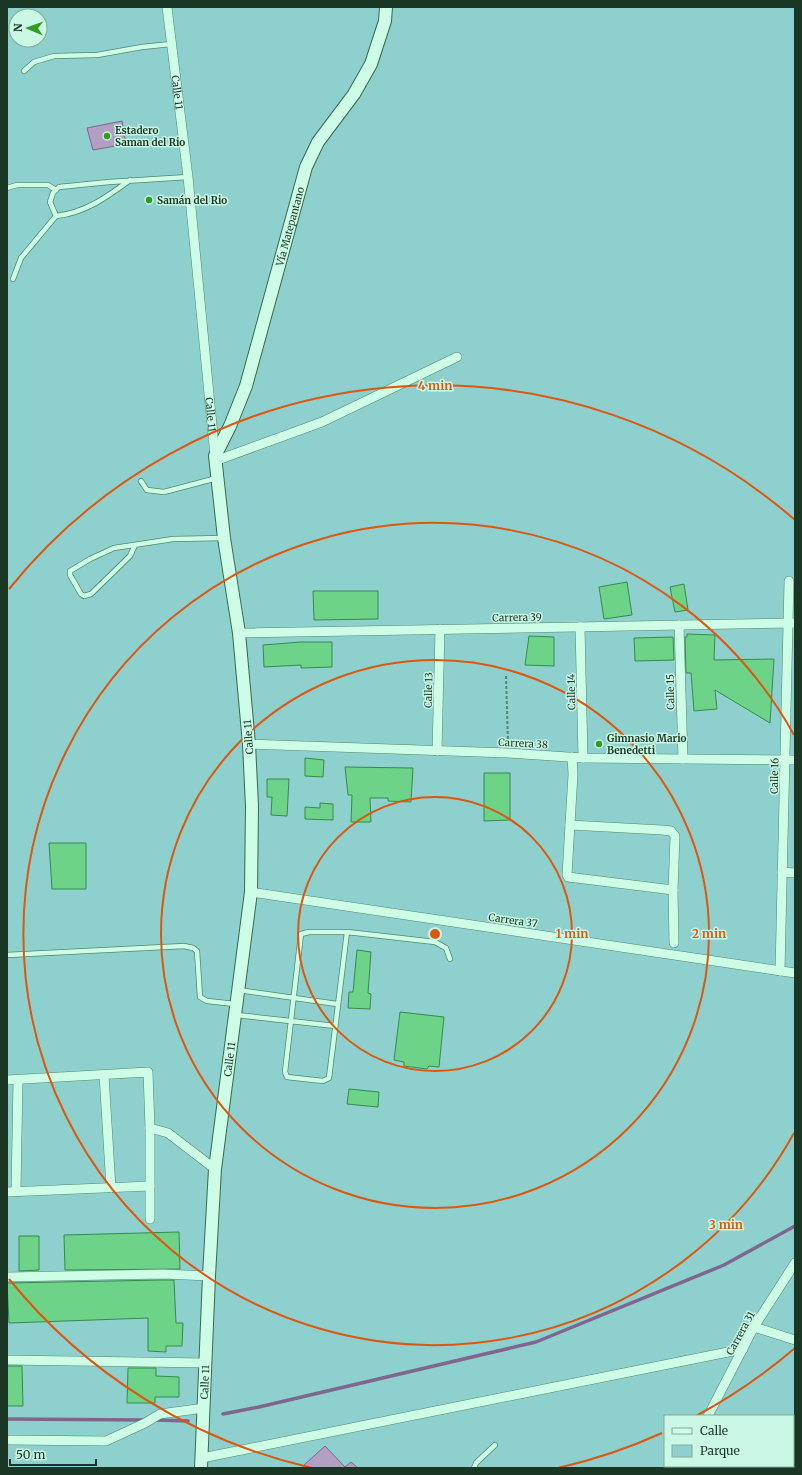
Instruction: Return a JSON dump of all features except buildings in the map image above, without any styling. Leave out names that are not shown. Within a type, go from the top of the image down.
[{"type":"main road","name":"Vía Matepantano","points":[[215,459],[246,386],[306,167],[318,142],[354,94],[371,64],[384,21],[386,7]]},
{"type":"main road","name":"Calle 11","points":[[202,1463],[209,1276],[215,1169],[251,892],[252,806],[249,744],[239,633],[224,538],[215,459]]},
{"type":"street","name":"Calle 11","points":[[167,7],[188,177],[215,459]]},
{"type":"street","points":[[215,459],[322,422],[457,357]]},
{"type":"street","name":"Calle 16","points":[[780,971],[785,760],[791,623],[789,581]]},
{"type":"street","name":"Carrera 39","points":[[239,633],[791,623]]},
{"type":"street","name":"Calle 15","points":[[679,625],[682,760]]},
{"type":"street","name":"Calle 14","points":[[580,627],[583,758]]},
{"type":"street","name":"Calle 13","points":[[437,750],[440,629]]},
{"type":"street","name":"Carrera 38","points":[[249,744],[437,750],[583,758],[795,760]]},
{"type":"street","points":[[572,757],[573,774],[568,877],[673,890]]},
{"type":"street","points":[[570,826],[671,831],[675,836],[673,890],[674,943]]},
{"type":"street","points":[[782,872],[795,873]]},
{"type":"street","name":"Carrera 37","points":[[251,892],[795,973]]},
{"type":"street","points":[[7,1080],[148,1072],[150,1128],[150,1219]]},
{"type":"street","points":[[104,1075],[111,1188]]},
{"type":"street","points":[[18,1080],[12,1192],[150,1186]]},
{"type":"street","points":[[150,1128],[168,1133],[215,1169]]},
{"type":"street","name":"Carrera 31","points":[[709,1415],[754,1327],[795,1263]]},
{"type":"street","points":[[7,1277],[163,1274],[209,1276]]},
{"type":"street","points":[[754,1327],[795,1340]]},
{"type":"street","points":[[202,1463],[743,1348]]},
{"type":"street","points":[[7,1360],[206,1363]]},
{"type":"street","points":[[10,1440],[106,1441],[145,1423],[160,1414],[204,1408]]},
{"type":"lane","points":[[24,70],[34,62],[54,56],[97,55],[142,46],[171,44]]},
{"type":"lane","points":[[56,216],[50,202],[53,193],[59,188],[130,180],[188,177]]},
{"type":"lane","points":[[13,279],[21,258],[56,216],[69,215],[101,201],[130,180]]},
{"type":"lane","points":[[7,188],[17,185],[48,185],[56,190]]},
{"type":"lane","points":[[141,481],[148,490],[164,492],[217,478]]},
{"type":"lane","points":[[135,545],[130,556],[91,594],[84,596],[81,594],[70,575],[70,570],[114,548],[173,539],[224,538]]},
{"type":"lane","points":[[347,932],[329,1078],[323,1081],[285,1075],[301,934],[309,932],[347,932],[435,942],[446,948],[450,959]]},
{"type":"lane","points":[[7,955],[184,946],[193,948],[197,951],[200,997],[207,1001],[236,1010],[291,1021],[335,1026]]},
{"type":"lane","points":[[238,990],[338,1004]]},
{"type":"lane","points":[[474,1468],[476,1463],[495,1445]]},
{"type":"path","points":[[506,676],[508,753]]},
{"type":"green space","points":[[7,7],[795,7],[795,1468],[7,1468]]},
{"type":"shaded area","name":"Estadero Saman del Rio","points":[[122,121],[126,144],[93,150],[87,128]]},
{"type":"shaded area","points":[[325,1446],[345,1467],[351,1462],[358,1468],[307,1468],[304,1465]]},
{"type":"waterway","points":[[223,1414],[259,1407],[536,1342],[724,1265],[795,1226]]},
{"type":"waterway","points":[[7,1419],[145,1420]]},
{"type":"waterway","points":[[155,1420],[188,1421]]},
{"type":"place","name":"Estadero Saman del Rio","points":[[107,136]]},
{"type":"place","name":"Samán del Rio","points":[[149,200]]},
{"type":"place","name":"Gimnasio Mario Benedetti","points":[[599,744]]}]
